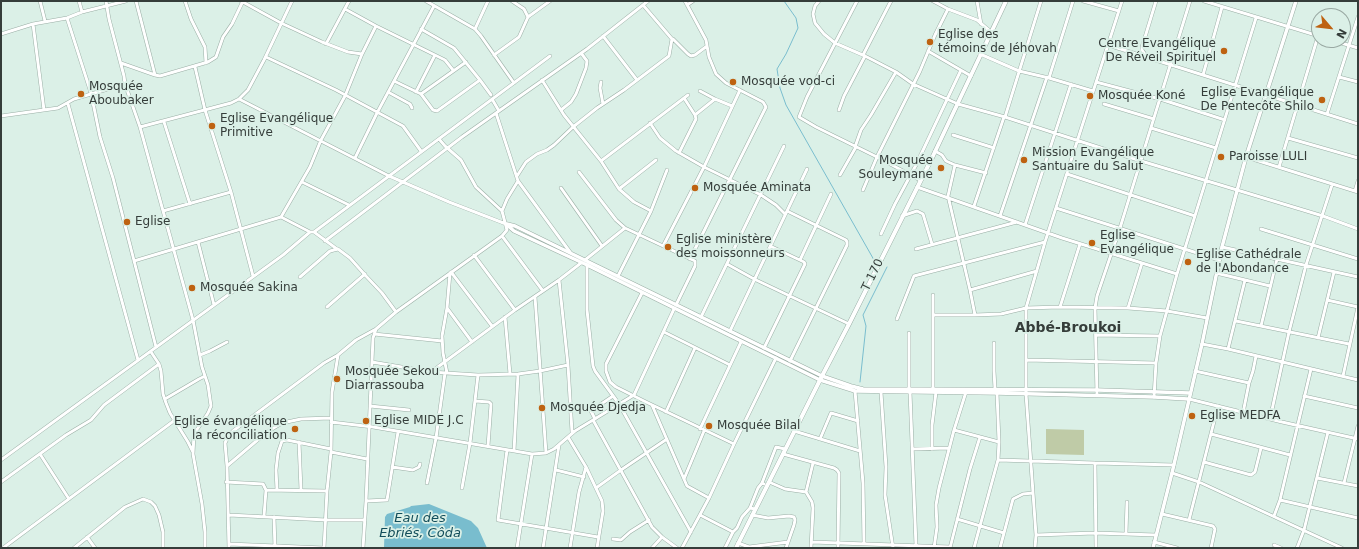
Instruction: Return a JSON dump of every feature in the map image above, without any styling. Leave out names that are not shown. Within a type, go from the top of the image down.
[{"type":"main road","name":"T 170","points":[[736,548],[935,151],[1006,1]]},
{"type":"street","points":[[40,1],[46,21]]},
{"type":"street","points":[[79,1],[82,12]]},
{"type":"street","points":[[106,1],[125,84],[140,127],[193,320],[208,385],[211,406],[194,434],[193,454]]},
{"type":"street","points":[[1,34],[33,24],[67,18],[82,12],[126,1]]},
{"type":"street","points":[[136,1],[155,75]]},
{"type":"street","points":[[185,1],[191,19],[205,47],[206,63]]},
{"type":"street","points":[[121,62],[155,75],[165,76],[206,63],[216,57],[223,37],[232,24],[242,1],[281,23],[326,44],[348,52],[362,54]]},
{"type":"street","points":[[140,127],[164,122],[231,103],[239,98],[248,90],[292,1]]},
{"type":"street","points":[[326,44],[349,1]]},
{"type":"street","points":[[426,1],[432,3],[474,29],[481,36],[514,83]]},
{"type":"street","points":[[474,29],[488,1]]},
{"type":"street","points":[[512,1],[524,9],[528,17]]},
{"type":"street","points":[[494,55],[519,37],[528,17],[550,1]]},
{"type":"street","points":[[325,241],[497,112],[581,53],[648,1]]},
{"type":"street","points":[[685,1],[706,40],[709,57],[716,74],[726,83],[763,102],[766,107],[690,259]]},
{"type":"street","points":[[687,5],[693,1]]},
{"type":"street","points":[[819,1],[815,6],[813,14],[815,23],[824,34],[835,43],[896,72],[913,84],[958,104],[1005,117],[1237,191],[1323,216],[1358,229]]},
{"type":"street","points":[[856,1],[807,97],[799,117],[920,180]]},
{"type":"street","points":[[839,110],[844,96],[891,1]]},
{"type":"street","points":[[933,1],[948,9],[976,20],[991,32]]},
{"type":"street","points":[[977,1],[981,24]]},
{"type":"street","points":[[974,206],[1005,117],[1041,1]]},
{"type":"street","points":[[1000,216],[1073,1]]},
{"type":"street","points":[[1083,1],[1119,11]]},
{"type":"street","points":[[1035,548],[1036,535],[1032,462],[1026,394],[1026,308],[1045,242],[1049,234],[1122,1]]},
{"type":"street","points":[[1147,57],[1142,50],[1142,47],[1156,1]]},
{"type":"street","points":[[1097,395],[1095,308],[1097,296],[1120,228],[1190,1]]},
{"type":"street","points":[[1204,1],[1311,34]]},
{"type":"street","points":[[1153,548],[1202,344],[1222,248],[1246,157],[1296,1]]},
{"type":"street","points":[[355,158],[421,29],[432,3]]},
{"type":"street","points":[[643,4],[672,39],[691,56],[695,55],[707,46]]},
{"type":"street","points":[[1203,75],[1222,7]]},
{"type":"street","points":[[345,9],[447,61],[453,70]]},
{"type":"street","points":[[863,190],[877,157],[948,9]]},
{"type":"street","points":[[1351,40],[1358,17]]},
{"type":"street","points":[[67,18],[91,93],[100,137],[156,347]]},
{"type":"street","points":[[1154,397],[1156,363],[1160,336],[1177,274],[1256,18]]},
{"type":"street","points":[[33,24],[44,110]]},
{"type":"street","points":[[281,217],[302,182],[321,140],[346,96],[362,54],[376,26]]},
{"type":"street","points":[[421,29],[454,48],[491,95]]},
{"type":"street","points":[[602,36],[637,80]]},
{"type":"street","points":[[516,176],[526,162],[554,145],[573,127],[669,56],[672,39]]},
{"type":"street","points":[[1108,45],[1358,124]]},
{"type":"street","points":[[1279,167],[1314,48]]},
{"type":"street","points":[[1327,114],[1348,48]]},
{"type":"street","points":[[928,51],[971,76]]},
{"type":"street","points":[[561,110],[571,102],[576,94],[586,68],[587,61],[581,53]]},
{"type":"street","points":[[980,54],[1019,71],[1093,91]]},
{"type":"street","points":[[416,92],[435,55]]},
{"type":"street","points":[[266,56],[403,126],[421,151]]},
{"type":"street","points":[[1,460],[283,255],[550,56]]},
{"type":"street","points":[[421,94],[466,62]]},
{"type":"street","points":[[195,67],[205,110],[231,192],[253,276]]},
{"type":"street","points":[[881,234],[894,204],[911,175],[961,70]]},
{"type":"street","points":[[840,175],[855,147],[860,130],[871,115],[896,72]]},
{"type":"street","points":[[1339,77],[1358,82]]},
{"type":"street","points":[[394,81],[421,94],[433,110],[438,111],[480,80]]},
{"type":"street","points":[[542,80],[573,127],[601,162],[619,189],[634,202],[651,211]]},
{"type":"street","points":[[602,82],[600,88],[603,104]]},
{"type":"street","points":[[1096,82],[1160,99],[1225,120]]},
{"type":"street","points":[[1,116],[61,107],[74,99],[125,84]]},
{"type":"street","points":[[1025,225],[1056,134],[1071,84]]},
{"type":"street","points":[[663,246],[704,167],[740,90]]},
{"type":"street","points":[[700,91],[732,106]]},
{"type":"street","points":[[388,92],[410,104],[412,108]]},
{"type":"street","points":[[601,162],[688,95]]},
{"type":"street","points":[[239,98],[390,176],[506,224],[515,226],[571,254],[587,265],[642,293],[701,317],[821,378],[863,388],[910,391],[936,392],[1026,389],[1190,393]]},
{"type":"street","points":[[679,154],[696,119],[684,98]]},
{"type":"street","points":[[492,99],[518,181],[571,254]]},
{"type":"street","points":[[695,115],[715,99]]},
{"type":"street","points":[[68,104],[138,360]]},
{"type":"street","points":[[1104,104],[1154,119]]},
{"type":"street","points":[[164,122],[190,204]]},
{"type":"street","points":[[650,123],[664,142],[679,154],[762,195],[786,213],[848,242],[790,361]]},
{"type":"street","points":[[1151,128],[1216,148]]},
{"type":"street","points":[[953,135],[994,148]]},
{"type":"street","points":[[1288,138],[1358,158]]},
{"type":"street","points":[[338,355],[332,392],[331,450],[324,548],[229,546],[229,514],[225,444],[233,431],[324,363],[338,355],[356,340],[376,330],[396,312],[502,236],[507,230],[502,211],[476,187],[461,160],[439,139]]},
{"type":"street","points":[[701,317],[762,195],[784,146]]},
{"type":"street","points":[[935,151],[942,155],[946,161],[986,174]]},
{"type":"street","points":[[1246,157],[1356,192],[1358,181]]},
{"type":"street","points":[[619,189],[656,160]]},
{"type":"street","points":[[955,165],[948,196],[975,315]]},
{"type":"street","points":[[730,331],[807,169]]},
{"type":"street","points":[[618,276],[651,211],[667,170]]},
{"type":"street","points":[[331,422],[370,426],[536,455],[546,453],[554,449],[572,432],[634,395],[695,266],[695,261],[625,228],[616,220],[579,172]]},
{"type":"street","points":[[1067,174],[1195,216]]},
{"type":"street","points":[[502,211],[507,199],[518,181]]},
{"type":"street","points":[[302,182],[349,205]]},
{"type":"street","points":[[1270,419],[1289,332],[1306,266],[1332,185]]},
{"type":"street","points":[[917,186],[1049,234],[1177,274]]},
{"type":"street","points":[[561,188],[602,246]]},
{"type":"street","points":[[163,211],[231,192]]},
{"type":"street","points":[[800,260],[831,194]]},
{"type":"street","points":[[1056,208],[1219,260]]},
{"type":"street","points":[[902,216],[917,211],[923,214],[932,244]]},
{"type":"street","points":[[134,260],[281,217],[312,232],[350,258],[382,293],[396,312]]},
{"type":"street","points":[[916,249],[1018,222]]},
{"type":"street","points":[[506,224],[514,231],[618,276],[742,342],[821,378],[855,391],[910,391],[933,388],[997,393],[1188,399],[1357,439]]},
{"type":"street","points":[[431,372],[492,326],[559,280],[625,228]]},
{"type":"street","points":[[1262,229],[1358,259]]},
{"type":"street","points":[[502,236],[543,291]]},
{"type":"street","points":[[198,242],[214,305]]},
{"type":"street","points":[[897,319],[914,276],[1045,242]]},
{"type":"street","points":[[1060,307],[1080,244]]},
{"type":"street","points":[[764,348],[805,265],[804,262],[770,246]]},
{"type":"street","points":[[1222,248],[1358,277]]},
{"type":"street","points":[[300,277],[330,251],[338,249]]},
{"type":"street","points":[[474,255],[515,310]]},
{"type":"street","points":[[1261,326],[1277,260]]},
{"type":"street","points":[[1128,308],[1142,263]]},
{"type":"street","points":[[727,264],[754,279],[849,324]]},
{"type":"street","points":[[587,265],[587,310],[592,362],[596,371],[619,404],[691,532]]},
{"type":"street","points":[[970,290],[1037,271]]},
{"type":"street","points":[[427,484],[446,373],[442,341],[450,272]]},
{"type":"street","points":[[450,272],[492,326]]},
{"type":"street","points":[[1318,338],[1334,272]]},
{"type":"street","points":[[1216,273],[1270,286]]},
{"type":"street","points":[[327,307],[365,274]]},
{"type":"street","points":[[559,280],[568,365],[572,432]]},
{"type":"street","points":[[1228,349],[1245,280]]},
{"type":"street","points":[[642,293],[606,364],[606,371],[610,382],[652,405],[734,444]]},
{"type":"street","points":[[933,295],[933,388]]},
{"type":"street","points":[[535,297],[546,453]]},
{"type":"street","points":[[1327,300],[1358,307],[1343,376]]},
{"type":"street","points":[[934,315],[1000,314],[1026,308],[1060,307],[1128,308],[1167,311],[1207,318]]},
{"type":"street","points":[[447,308],[472,342]]},
{"type":"street","points":[[505,317],[510,374]]},
{"type":"street","points":[[1236,321],[1349,344]]},
{"type":"street","points":[[363,548],[372,362],[374,334],[376,330]]},
{"type":"street","points":[[664,332],[730,365]]},
{"type":"street","points":[[909,333],[916,546]]},
{"type":"street","points":[[374,334],[442,341]]},
{"type":"street","points":[[1096,335],[1160,336]]},
{"type":"street","points":[[200,355],[226,342]]},
{"type":"street","points":[[700,428],[742,342]]},
{"type":"street","points":[[974,548],[998,460],[999,442],[997,393],[994,389],[994,343]]},
{"type":"street","points":[[1202,344],[1358,380]]},
{"type":"street","points":[[666,412],[695,348]]},
{"type":"street","points":[[151,352],[159,364],[165,399],[174,420],[188,442],[193,454],[202,504],[205,548]]},
{"type":"street","points":[[1244,413],[1249,383],[1254,371],[1256,356]]},
{"type":"street","points":[[682,548],[709,498],[776,358]]},
{"type":"street","points":[[1026,360],[1156,363]]},
{"type":"street","points":[[372,362],[431,372],[478,375],[518,374],[568,365]]},
{"type":"street","points":[[1,482],[66,435],[91,420],[104,405],[159,364]]},
{"type":"street","points":[[1274,516],[1280,500],[1311,369]]},
{"type":"street","points":[[1195,371],[1249,383]]},
{"type":"street","points":[[514,451],[518,374]]},
{"type":"street","points":[[462,488],[470,443],[478,375]]},
{"type":"street","points":[[165,399],[205,376]]},
{"type":"street","points":[[855,391],[864,491],[864,544]]},
{"type":"street","points":[[934,547],[937,527],[936,500],[954,430],[967,391]]},
{"type":"street","points":[[882,392],[886,495],[893,547]]},
{"type":"street","points":[[932,448],[932,425],[936,392]]},
{"type":"street","points":[[613,396],[591,411],[594,420],[655,531],[677,548]]},
{"type":"street","points":[[1304,396],[1358,408]]},
{"type":"street","points":[[475,401],[489,402],[491,404],[488,446]]},
{"type":"street","points":[[652,405],[689,488],[709,498]]},
{"type":"street","points":[[370,406],[409,410]]},
{"type":"street","points":[[1189,520],[1218,406]]},
{"type":"street","points":[[820,439],[831,413],[858,421]]},
{"type":"street","points":[[227,466],[267,432],[282,423],[302,419],[331,418]]},
{"type":"street","points":[[3,548],[174,420]]},
{"type":"street","points":[[1344,483],[1357,439],[1358,426]]},
{"type":"street","points":[[954,430],[999,442]]},
{"type":"street","points":[[684,479],[704,431]]},
{"type":"street","points":[[794,431],[860,451]]},
{"type":"street","points":[[366,501],[387,500],[398,432]]},
{"type":"street","points":[[1297,548],[1304,530],[1318,478],[1328,432]]},
{"type":"street","points":[[1211,434],[1261,448],[1290,454]]},
{"type":"street","points":[[568,437],[586,468],[603,506],[597,548]]},
{"type":"street","points":[[812,542],[857,543],[893,547],[916,546],[950,548],[980,437]]},
{"type":"street","points":[[277,490],[276,470],[280,445],[285,440],[299,442],[367,460]]},
{"type":"street","points":[[596,488],[667,440]]},
{"type":"street","points":[[299,442],[301,490]]},
{"type":"street","points":[[543,548],[560,444]]},
{"type":"street","points":[[725,548],[742,517],[750,508],[755,493],[762,484],[776,447],[785,449]]},
{"type":"street","points":[[912,449],[949,448]]},
{"type":"street","points":[[1204,462],[1251,474],[1255,472],[1261,448]]},
{"type":"street","points":[[507,450],[498,520],[598,537]]},
{"type":"street","points":[[40,454],[69,499]]},
{"type":"street","points":[[517,548],[532,454]]},
{"type":"street","points":[[783,454],[834,468],[839,473],[838,548]]},
{"type":"street","points":[[998,460],[1174,465]]},
{"type":"street","points":[[811,548],[813,508],[812,502],[806,492],[813,463]]},
{"type":"street","points":[[1095,463],[1096,548]]},
{"type":"street","points":[[392,466],[413,470],[419,467],[420,464]]},
{"type":"street","points":[[570,548],[579,492],[586,468]]},
{"type":"street","points":[[556,470],[584,477]]},
{"type":"street","points":[[1172,473],[1199,482],[1342,548]]},
{"type":"street","points":[[1318,478],[1358,486]]},
{"type":"street","points":[[226,482],[263,484],[266,490],[264,516]]},
{"type":"street","points":[[762,484],[806,492]]},
{"type":"street","points":[[266,490],[327,491]]},
{"type":"street","points":[[1000,548],[1013,499],[1022,494],[1033,493]]},
{"type":"street","points":[[74,548],[125,507],[143,499],[151,502],[155,506],[159,515],[163,532],[163,548]]},
{"type":"street","points":[[1280,500],[1358,518]]},
{"type":"street","points":[[1126,533],[1127,502]]},
{"type":"street","points":[[750,508],[755,509]]},
{"type":"street","points":[[229,514],[326,520],[364,520]]},
{"type":"street","points":[[1162,514],[1214,527],[1215,530],[1211,548]]},
{"type":"street","points":[[700,515],[733,532]]},
{"type":"street","points":[[752,515],[768,518],[794,517],[794,525],[786,548]]},
{"type":"street","points":[[274,517],[275,547]]},
{"type":"street","points":[[957,519],[1004,533]]},
{"type":"street","points":[[613,539],[620,540],[649,520]]},
{"type":"street","points":[[1036,535],[1095,533],[1156,535]]},
{"type":"street","points":[[652,548],[662,536]]},
{"type":"street","points":[[87,537],[95,548]]},
{"type":"street","points":[[738,543],[749,547],[788,542]]},
{"type":"street","points":[[1154,542],[1178,548]]},
{"type":"street","points":[[857,543],[857,548]]},
{"type":"street","points":[[1274,544],[1282,548]]},
{"type":"green space","points":[[1046,429],[1084,430],[1084,455],[1046,454]]},
{"type":"water","name":"Eau des Ebriés, Côda","points":[[429,504],[471,521],[478,528],[487,548],[384,548],[385,517],[387,514],[411,506]]},
{"type":"waterway","points":[[784,1],[796,18],[798,28],[777,69],[780,88],[786,105],[874,260]]},
{"type":"waterway","points":[[860,382],[866,326],[863,315],[887,267]]},
{"type":"place","name":"Eglise des témoins de Jéhovah","points":[[930,42]]},
{"type":"place","name":"Centre Evangélique De Réveil Spirituel","points":[[1224,51]]},
{"type":"place","name":"Mosquée vod-ci","points":[[733,82]]},
{"type":"place","name":"Mosquée Aboubaker","points":[[81,94]]},
{"type":"place","name":"Mosquée Koné","points":[[1090,96]]},
{"type":"place","name":"Eglise Evangélique De Pentecôte Shilo","points":[[1322,100]]},
{"type":"place","name":"Eglise Evangélique Primitive","points":[[212,126]]},
{"type":"place","name":"Paroisse LULI","points":[[1221,157]]},
{"type":"place","name":"Mission Evangélique Santuaire du Salut","points":[[1024,160]]},
{"type":"place","name":"Mosquée Souleymane","points":[[941,168]]},
{"type":"place","name":"Mosquée Aminata","points":[[695,188]]},
{"type":"place","name":"Eglise","points":[[127,222]]},
{"type":"place","name":"Eglise Evangélique","points":[[1092,243]]},
{"type":"place","name":"Eglise ministère des moissonneurs","points":[[668,247]]},
{"type":"place","name":"Eglise Cathédrale de l'Abondance","points":[[1188,262]]},
{"type":"place","name":"Mosquée Sakina","points":[[192,288]]},
{"type":"place","name":"Mosquée Sekou Diarrassouba","points":[[337,379]]},
{"type":"place","name":"Mosquée Djedja","points":[[542,408]]},
{"type":"place","name":"Eglise MEDFA","points":[[1192,416]]},
{"type":"place","name":"Eglise MIDE J.C","points":[[366,421]]},
{"type":"place","name":"Mosquée Bilal","points":[[709,426]]},
{"type":"place","name":"Eglise évangélique la réconciliation","points":[[295,429]]},
{"type":"district","name":"Abbé-Broukoi","points":[[1068,328]]}]
